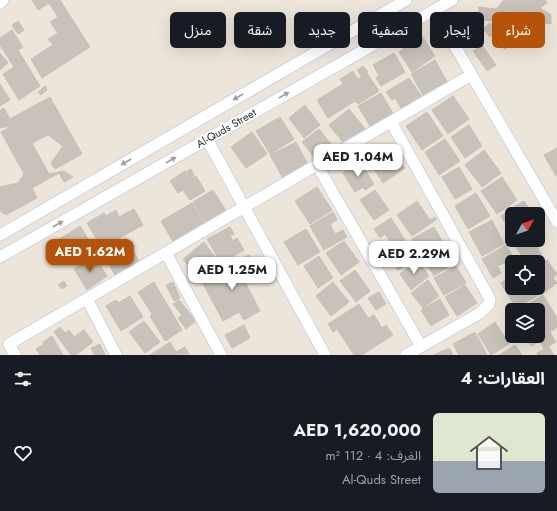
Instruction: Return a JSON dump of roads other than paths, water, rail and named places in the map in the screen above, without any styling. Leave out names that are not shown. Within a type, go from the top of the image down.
[{"type":"street","name":"Al-Quds Street","points":[[0,234],[406,0]]},
{"type":"street","name":"Al-Quds Street","points":[[0,257],[452,0]]},
{"type":"street","points":[[434,10],[557,222]]},
{"type":"street","points":[[15,355],[8,344],[471,75]]},
{"type":"street","points":[[391,122],[490,299],[489,304],[480,312],[406,355]]},
{"type":"street","points":[[207,139],[325,355]]},
{"type":"street","points":[[318,165],[421,346]]},
{"type":"street","points":[[166,253],[221,355]]},
{"type":"street","points":[[87,299],[116,355]]}]
